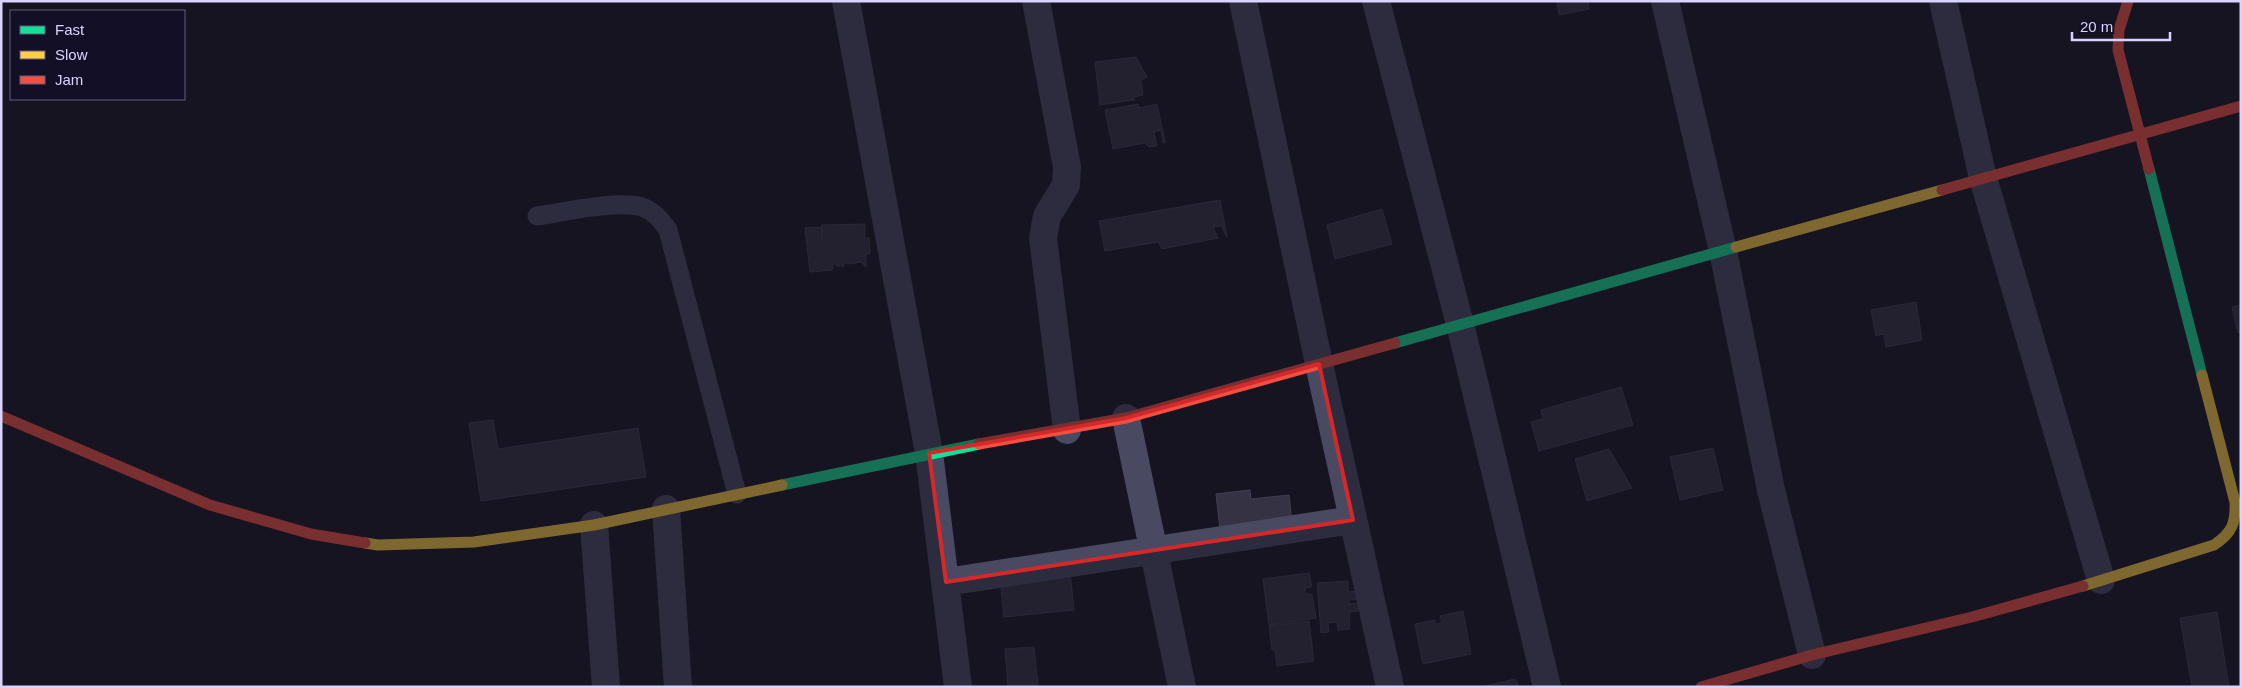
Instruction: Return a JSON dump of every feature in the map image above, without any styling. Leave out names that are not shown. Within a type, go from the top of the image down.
[{"type":"street","points":[[846,1],[930,453],[958,687]]},
{"type":"street","points":[[1036,1],[1066,167],[1066,185],[1047,216],[1043,238],[1066,430]]},
{"type":"street","points":[[1243,1],[1318,364],[1390,687]]},
{"type":"street","points":[[1376,1],[1460,324],[1547,687]]},
{"type":"street","points":[[1665,1],[1723,250],[1771,490],[1812,655]]},
{"type":"street","points":[[1943,1],[1983,178],[2101,580]]},
{"type":"street","points":[[1701,687],[1812,655],[1972,617],[2101,580],[2214,544],[2230,535],[2237,521],[2235,502],[2118,50],[2119,30],[2128,1]]},
{"type":"street","points":[[1,416],[210,505],[311,534],[378,545],[474,542],[594,525],[930,453],[1126,418],[2241,106]]},
{"type":"street","points":[[1126,418],[1182,687]]},
{"type":"street","points":[[666,509],[678,687]]},
{"type":"street","points":[[946,582],[1353,520]]},
{"type":"street","points":[[594,525],[606,687]]},
{"type":"lane","points":[[537,216],[622,205],[642,208],[658,216],[668,230],[737,494]]},
{"type":"highlighted area","points":[[1319,364],[1353,520],[946,582],[929,453],[1126,418]]},
{"type":"building","points":[[1557,1],[1588,1],[1589,9],[1559,15]]},
{"type":"building","points":[[1136,57],[1147,77],[1141,80],[1143,95],[1134,97],[1134,100],[1100,105],[1095,62]]},
{"type":"building","points":[[1138,104],[1139,108],[1157,104],[1165,142],[1163,143],[1161,130],[1154,132],[1157,146],[1149,147],[1145,143],[1113,149],[1105,110]]},
{"type":"building","points":[[1220,200],[1227,237],[1221,226],[1213,227],[1218,238],[1162,249],[1158,242],[1105,251],[1099,221]]},
{"type":"building","points":[[1382,209],[1392,244],[1335,259],[1327,225]]},
{"type":"building","points":[[865,224],[865,238],[869,238],[870,254],[866,254],[866,267],[861,262],[849,264],[844,262],[844,266],[837,266],[834,263],[832,270],[810,272],[805,228],[822,227],[822,225]]},
{"type":"building","points":[[1916,302],[1922,340],[1886,347],[1884,334],[1876,336],[1871,310]]},
{"type":"building","points":[[2241,305],[2241,332],[2238,333],[2232,307]]},
{"type":"building","points":[[1621,387],[1633,425],[1539,451],[1531,422],[1543,419],[1541,410]]},
{"type":"building","points":[[493,420],[498,449],[638,428],[646,477],[481,501],[469,423]]},
{"type":"building","points":[[1713,448],[1723,490],[1680,500],[1670,457]]},
{"type":"building","points":[[1609,449],[1632,488],[1587,501],[1575,459]]},
{"type":"building","points":[[1250,490],[1251,499],[1289,495],[1292,523],[1220,529],[1216,494]]},
{"type":"building","points":[[1070,571],[1074,610],[1004,617],[1000,579]]},
{"type":"building","points":[[1309,573],[1312,587],[1305,588],[1305,593],[1312,595],[1316,618],[1269,625],[1263,579]]},
{"type":"building","points":[[1348,581],[1348,592],[1357,591],[1358,599],[1349,600],[1349,604],[1358,603],[1358,611],[1349,612],[1350,629],[1338,630],[1337,622],[1328,623],[1329,632],[1321,633],[1317,583]]},
{"type":"building","points":[[1463,611],[1471,654],[1423,664],[1415,624],[1435,620],[1435,624],[1442,623],[1440,616]]},
{"type":"building","points":[[2217,612],[2229,687],[2192,687],[2180,618]]},
{"type":"building","points":[[1309,621],[1314,661],[1277,666],[1275,650],[1272,650],[1269,626]]},
{"type":"building","points":[[1034,647],[1038,685],[1008,687],[1005,649]]},
{"type":"building","points":[[1515,679],[1520,687],[1485,687],[1485,686]]},
{"type":"traffic: fast","points":[[2149,169],[2202,375]]},
{"type":"traffic: fast","points":[[1395,343],[1736,247]]},
{"type":"traffic: fast","points":[[782,485],[979,444]]},
{"type":"traffic: slow","points":[[1736,247],[1942,190]]},
{"type":"traffic: slow","points":[[2083,586],[2214,545],[2232,527],[2235,516],[2235,502],[2202,375]]},
{"type":"traffic: slow","points":[[365,543],[378,545],[474,542],[594,525],[782,485]]},
{"type":"traffic: jam","points":[[2128,1],[2119,30],[2118,50],[2149,169]]},
{"type":"traffic: jam","points":[[1942,190],[2241,106]]},
{"type":"traffic: jam","points":[[979,444],[1126,418],[1395,343]]},
{"type":"traffic: jam","points":[[1,416],[210,505],[311,534],[365,543]]},
{"type":"traffic: jam","points":[[1701,687],[1812,655],[1972,617],[2083,586]]}]
